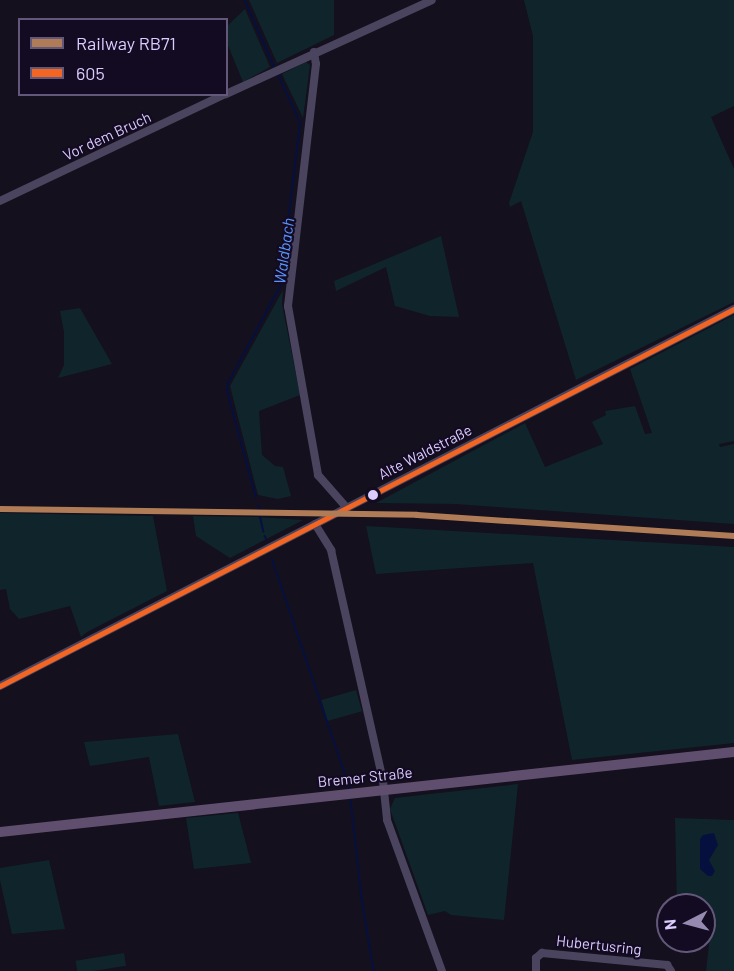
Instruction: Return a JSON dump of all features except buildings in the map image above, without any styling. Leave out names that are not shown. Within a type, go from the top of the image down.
[{"type":"main road","name":"Bremer Straße","points":[[0,832],[734,752]]},
{"type":"street","name":"Vor dem Bruch","points":[[228,93],[432,0]]},
{"type":"street","points":[[314,52],[316,64],[288,306],[318,475],[347,508]]},
{"type":"street","name":"Vor dem Bruch","points":[[0,201],[222,96]]},
{"type":"street","name":"Alte Waldstraße","points":[[0,686],[734,309]]},
{"type":"street","points":[[315,524],[331,550],[384,790],[387,820],[442,971]]},
{"type":"street","name":"Hubertusring","points":[[536,971],[536,958],[542,953],[667,965],[671,971]]},
{"type":"shaded area","points":[[249,0],[334,0],[334,35],[277,63]]},
{"type":"shaded area","points":[[524,0],[734,0],[734,106],[711,117],[734,169],[734,302],[576,380],[521,201],[510,207],[509,203],[533,132],[533,36]]},
{"type":"shaded area","points":[[245,9],[270,67],[243,82],[228,45],[228,25]]},
{"type":"shaded area","points":[[306,62],[310,65],[303,118],[282,74]]},
{"type":"shaded area","points":[[441,236],[459,317],[430,316],[395,306],[386,267],[336,291],[334,281]]},
{"type":"shaded area","points":[[283,290],[282,304],[300,395],[259,411],[262,455],[275,466],[283,467],[291,496],[278,499],[258,495],[230,386]]},
{"type":"shaded area","points":[[80,308],[112,364],[58,378],[64,365],[64,332],[60,311]]},
{"type":"shaded area","points":[[734,315],[734,441],[719,444],[720,447],[734,444],[734,524],[456,504],[376,503],[525,423],[545,467],[603,444],[592,422],[606,415],[605,411],[635,406],[645,434],[652,433],[630,369]]},
{"type":"shaded area","points":[[0,513],[153,516],[167,591],[81,637],[70,606],[19,619],[10,609],[6,589],[0,590]]},
{"type":"shaded area","points":[[193,516],[303,520],[230,558],[196,536]]},
{"type":"shaded area","points":[[366,526],[734,547],[734,743],[572,760],[533,563],[376,574]]},
{"type":"shaded area","points":[[356,690],[362,711],[327,721],[321,700]]},
{"type":"shaded area","points":[[178,734],[195,802],[159,806],[149,757],[90,766],[84,742]]},
{"type":"shaded area","points":[[518,784],[504,920],[451,915],[445,911],[428,915],[390,809],[395,798]]},
{"type":"shaded area","points":[[238,813],[251,863],[194,869],[186,818]]},
{"type":"shaded area","points":[[675,818],[734,820],[734,971],[706,971],[708,953],[716,953],[716,893],[677,893]]},
{"type":"shaded area","points":[[714,833],[718,845],[709,860],[715,871],[712,876],[708,876],[700,869],[700,839],[703,835]]},
{"type":"shaded area","points":[[49,860],[65,929],[12,934],[0,880],[0,868]]},
{"type":"shaded area","points":[[124,953],[126,966],[77,971],[76,961]]},
{"type":"waterway","name":"Waldbach","points":[[245,0],[275,68]]},
{"type":"waterway","name":"Waldbach","points":[[256,498],[227,391],[228,383],[280,287],[300,123],[278,75]]},
{"type":"waterway","name":"Waldbach","points":[[259,505],[260,510]]},
{"type":"waterway","name":"Waldbach","points":[[260,515],[264,532]]},
{"type":"waterway","name":"Waldbach","points":[[265,536],[267,540]]},
{"type":"waterway","points":[[272,558],[350,789]]},
{"type":"waterway","points":[[351,800],[362,898],[374,971]]},
{"type":"rail line","name":"RB71","points":[[0,509],[417,515],[734,536]]},
{"type":"transit line","name":"605","points":[[0,686],[734,309]]}]
